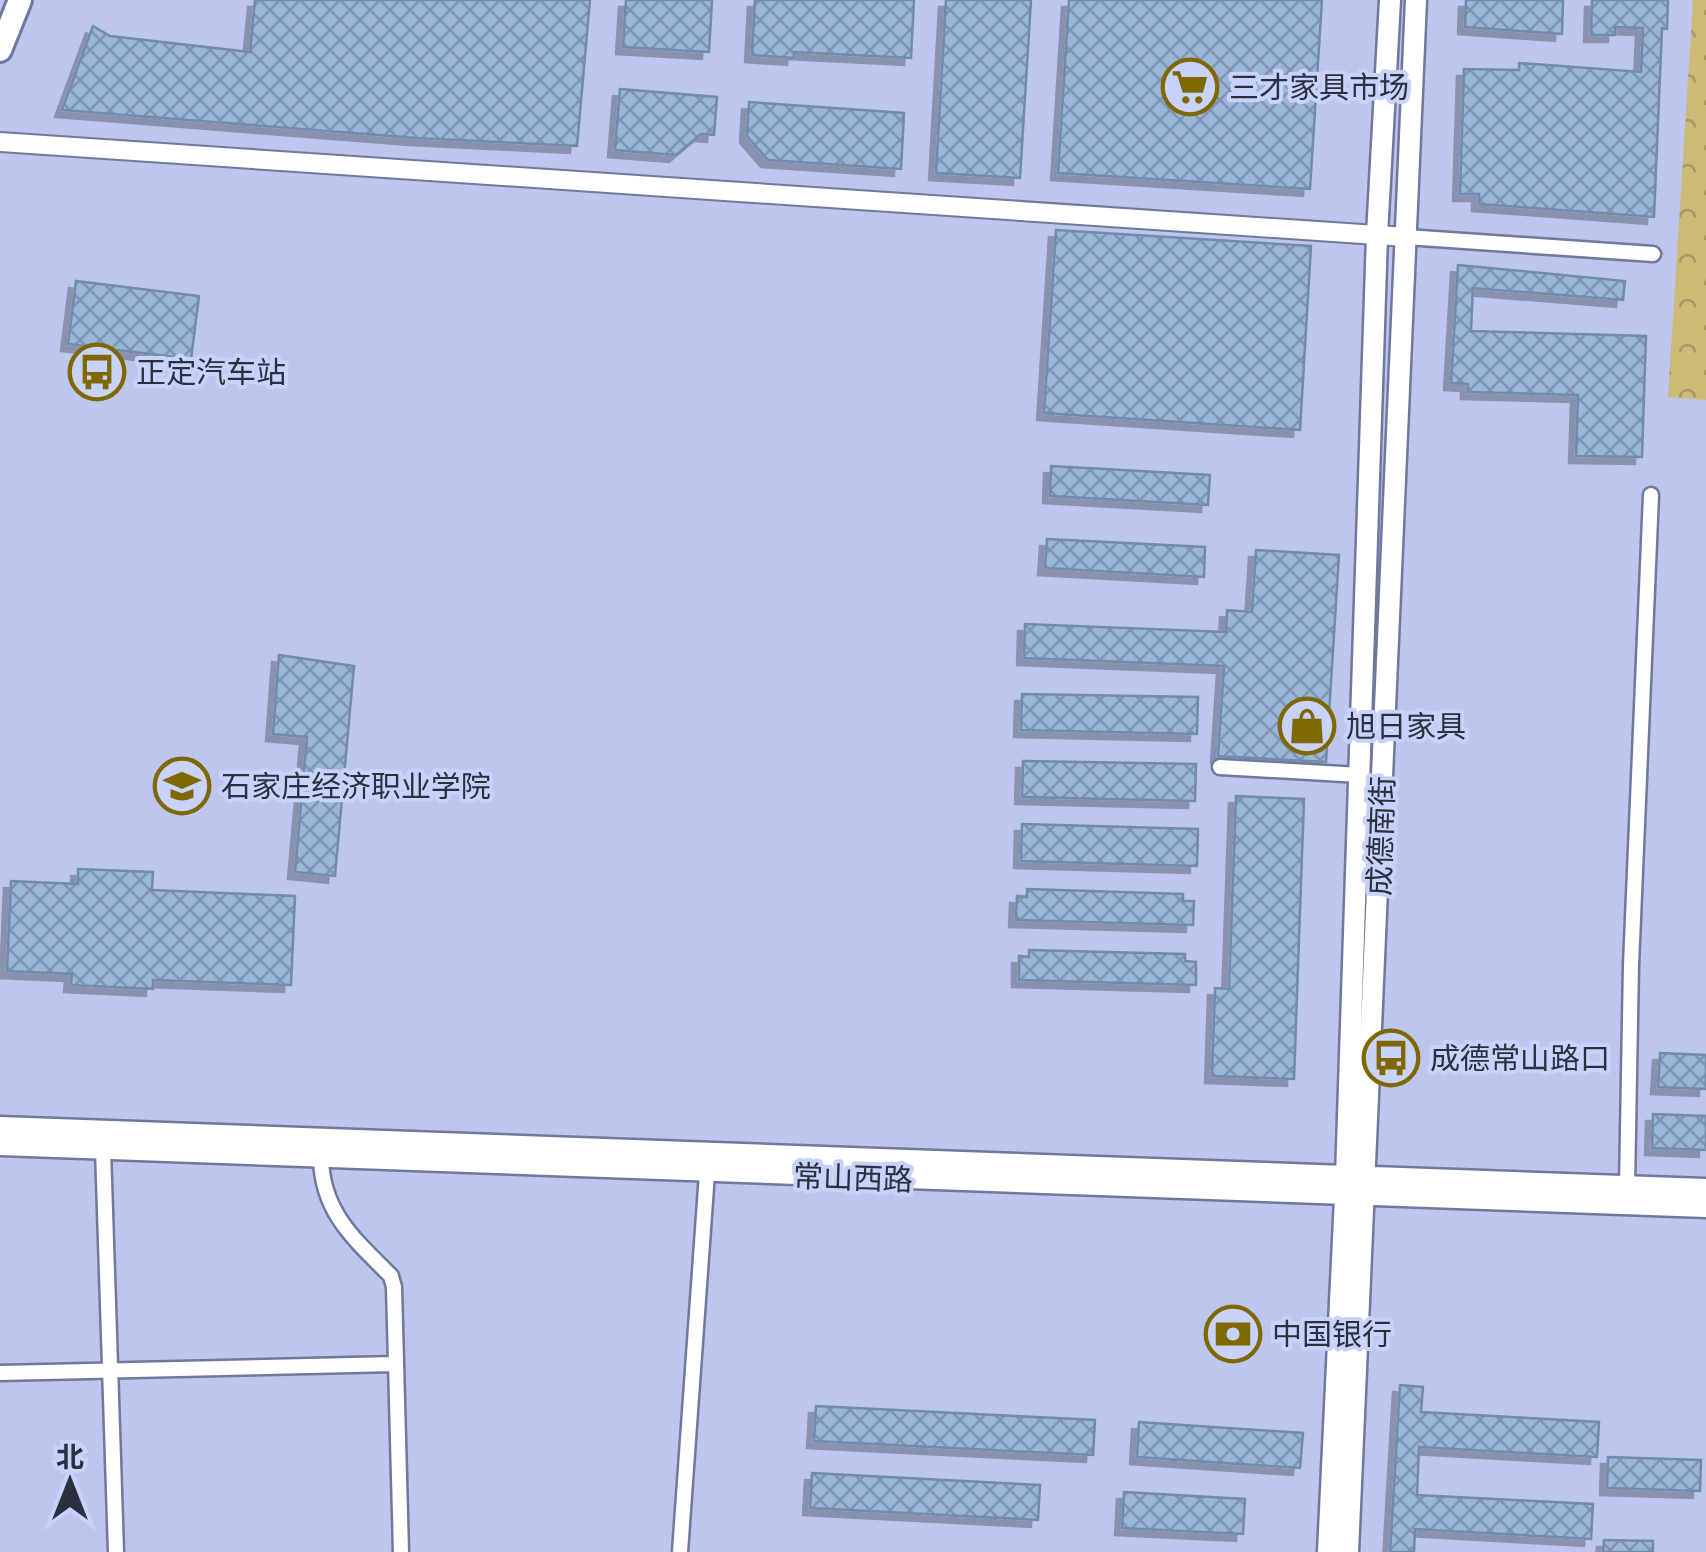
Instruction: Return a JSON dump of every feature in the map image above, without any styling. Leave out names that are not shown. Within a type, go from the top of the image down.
[{"type":"highway","points":[[0,50],[20,0]]},
{"type":"main road","name":"成德南街","points":[[1348,1552],[1360,775],[1377,235],[1390,0]]},
{"type":"main road","name":"成德南街","points":[[1328,1552],[1355,1186],[1416,0]]},
{"type":"main road","name":"常山西路","points":[[0,1127],[1355,1186],[1706,1207]]},
{"type":"main road","name":"常山西路","points":[[0,1145],[707,1173],[1355,1186],[1706,1188]]},
{"type":"street","points":[[0,142],[1653,254]]},
{"type":"street","points":[[1628,1186],[1631,965],[1651,495]]},
{"type":"street","points":[[1220,768],[1360,775]]},
{"type":"street","points":[[104,1150],[116,1552]]},
{"type":"street","points":[[320,1158],[322,1187],[332,1211],[391,1276],[401,1552]]},
{"type":"street","points":[[680,1552],[707,1173]]},
{"type":"street","points":[[0,1373],[396,1364]]},
{"type":"green space","points":[[1693,0],[1706,0],[1706,400],[1668,397]]},
{"type":"building","points":[[255,0],[590,0],[577,146],[416,138],[62,110],[93,26],[110,36],[250,52]]},
{"type":"building","points":[[626,0],[712,0],[709,52],[623,47]]},
{"type":"building","points":[[755,0],[914,0],[911,58],[794,52],[794,58],[752,55]]},
{"type":"building","points":[[946,0],[1031,0],[1020,178],[936,173]]},
{"type":"building","name":"三才家具市场","points":[[1069,0],[1322,0],[1310,189],[1058,173]]},
{"type":"building","points":[[1466,0],[1563,0],[1562,34],[1465,27]]},
{"type":"building","points":[[1592,0],[1668,0],[1667,29],[1662,28],[1654,217],[1479,204],[1479,194],[1460,194],[1464,69],[1519,70],[1519,63],[1641,72],[1643,28],[1615,27],[1615,35],[1591,35]]},
{"type":"building","points":[[620,89],[717,97],[714,135],[701,134],[676,155],[615,150]]},
{"type":"building","points":[[749,102],[904,113],[901,169],[768,160],[747,136]]},
{"type":"building","points":[[1056,230],[1311,246],[1300,430],[1044,413]]},
{"type":"building","points":[[1458,265],[1625,281],[1623,300],[1473,288],[1471,331],[1646,336],[1642,457],[1576,456],[1578,395],[1468,392],[1468,384],[1451,383]]},
{"type":"building","points":[[76,281],[199,296],[191,359],[68,344]]},
{"type":"building","points":[[1051,466],[1210,475],[1208,505],[1050,496]]},
{"type":"building","points":[[1047,539],[1205,547],[1204,577],[1045,568]]},
{"type":"building","points":[[1256,550],[1339,555],[1326,762],[1218,756],[1224,666],[1024,658],[1025,624],[1226,632],[1227,610],[1252,612]]},
{"type":"building","points":[[279,655],[354,666],[335,876],[295,872],[307,737],[273,734]]},
{"type":"building","points":[[1022,694],[1198,697],[1197,734],[1021,730]]},
{"type":"building","points":[[1023,761],[1196,764],[1195,801],[1022,797]]},
{"type":"building","points":[[1236,796],[1304,799],[1294,1079],[1212,1076],[1215,988],[1229,989]]},
{"type":"building","points":[[1022,824],[1198,829],[1197,866],[1021,861]]},
{"type":"building","points":[[78,869],[153,872],[152,890],[295,896],[291,985],[153,980],[153,989],[71,985],[72,974],[7,971],[11,881],[78,884]]},
{"type":"building","points":[[1027,889],[1183,894],[1183,901],[1194,901],[1193,925],[1016,920],[1017,896],[1027,897]]},
{"type":"building","points":[[1029,950],[1185,954],[1185,961],[1196,962],[1196,985],[1019,980],[1019,956],[1029,957]]},
{"type":"building","points":[[1660,1053],[1706,1055],[1706,1089],[1658,1087]]},
{"type":"building","points":[[1653,1114],[1706,1116],[1706,1150],[1652,1148]]},
{"type":"building","points":[[1400,1385],[1423,1387],[1421,1412],[1599,1422],[1597,1457],[1419,1447],[1417,1495],[1593,1504],[1591,1539],[1415,1529],[1414,1552],[1390,1552]]},
{"type":"building","points":[[816,1406],[1095,1420],[1093,1455],[814,1441]]},
{"type":"building","points":[[1139,1422],[1303,1433],[1300,1468],[1137,1457]]},
{"type":"building","points":[[1608,1457],[1701,1460],[1700,1491],[1607,1488]]},
{"type":"building","points":[[812,1473],[1040,1485],[1038,1520],[810,1508]]},
{"type":"building","points":[[1124,1492],[1245,1499],[1243,1534],[1122,1528]]},
{"type":"building","points":[[1604,1540],[1653,1541],[1653,1552],[1603,1552]]},
{"type":"place","name":"三才家具市场","points":[[1190,87]]},
{"type":"place","name":"正定汽车站","points":[[97,372]]},
{"type":"place","name":"旭日家具","points":[[1307,726]]},
{"type":"place","name":"石家庄经济职业学院","points":[[182,786]]},
{"type":"place","name":"成德常山路口","points":[[1391,1058]]},
{"type":"place","name":"中国银行","points":[[1233,1334]]}]
